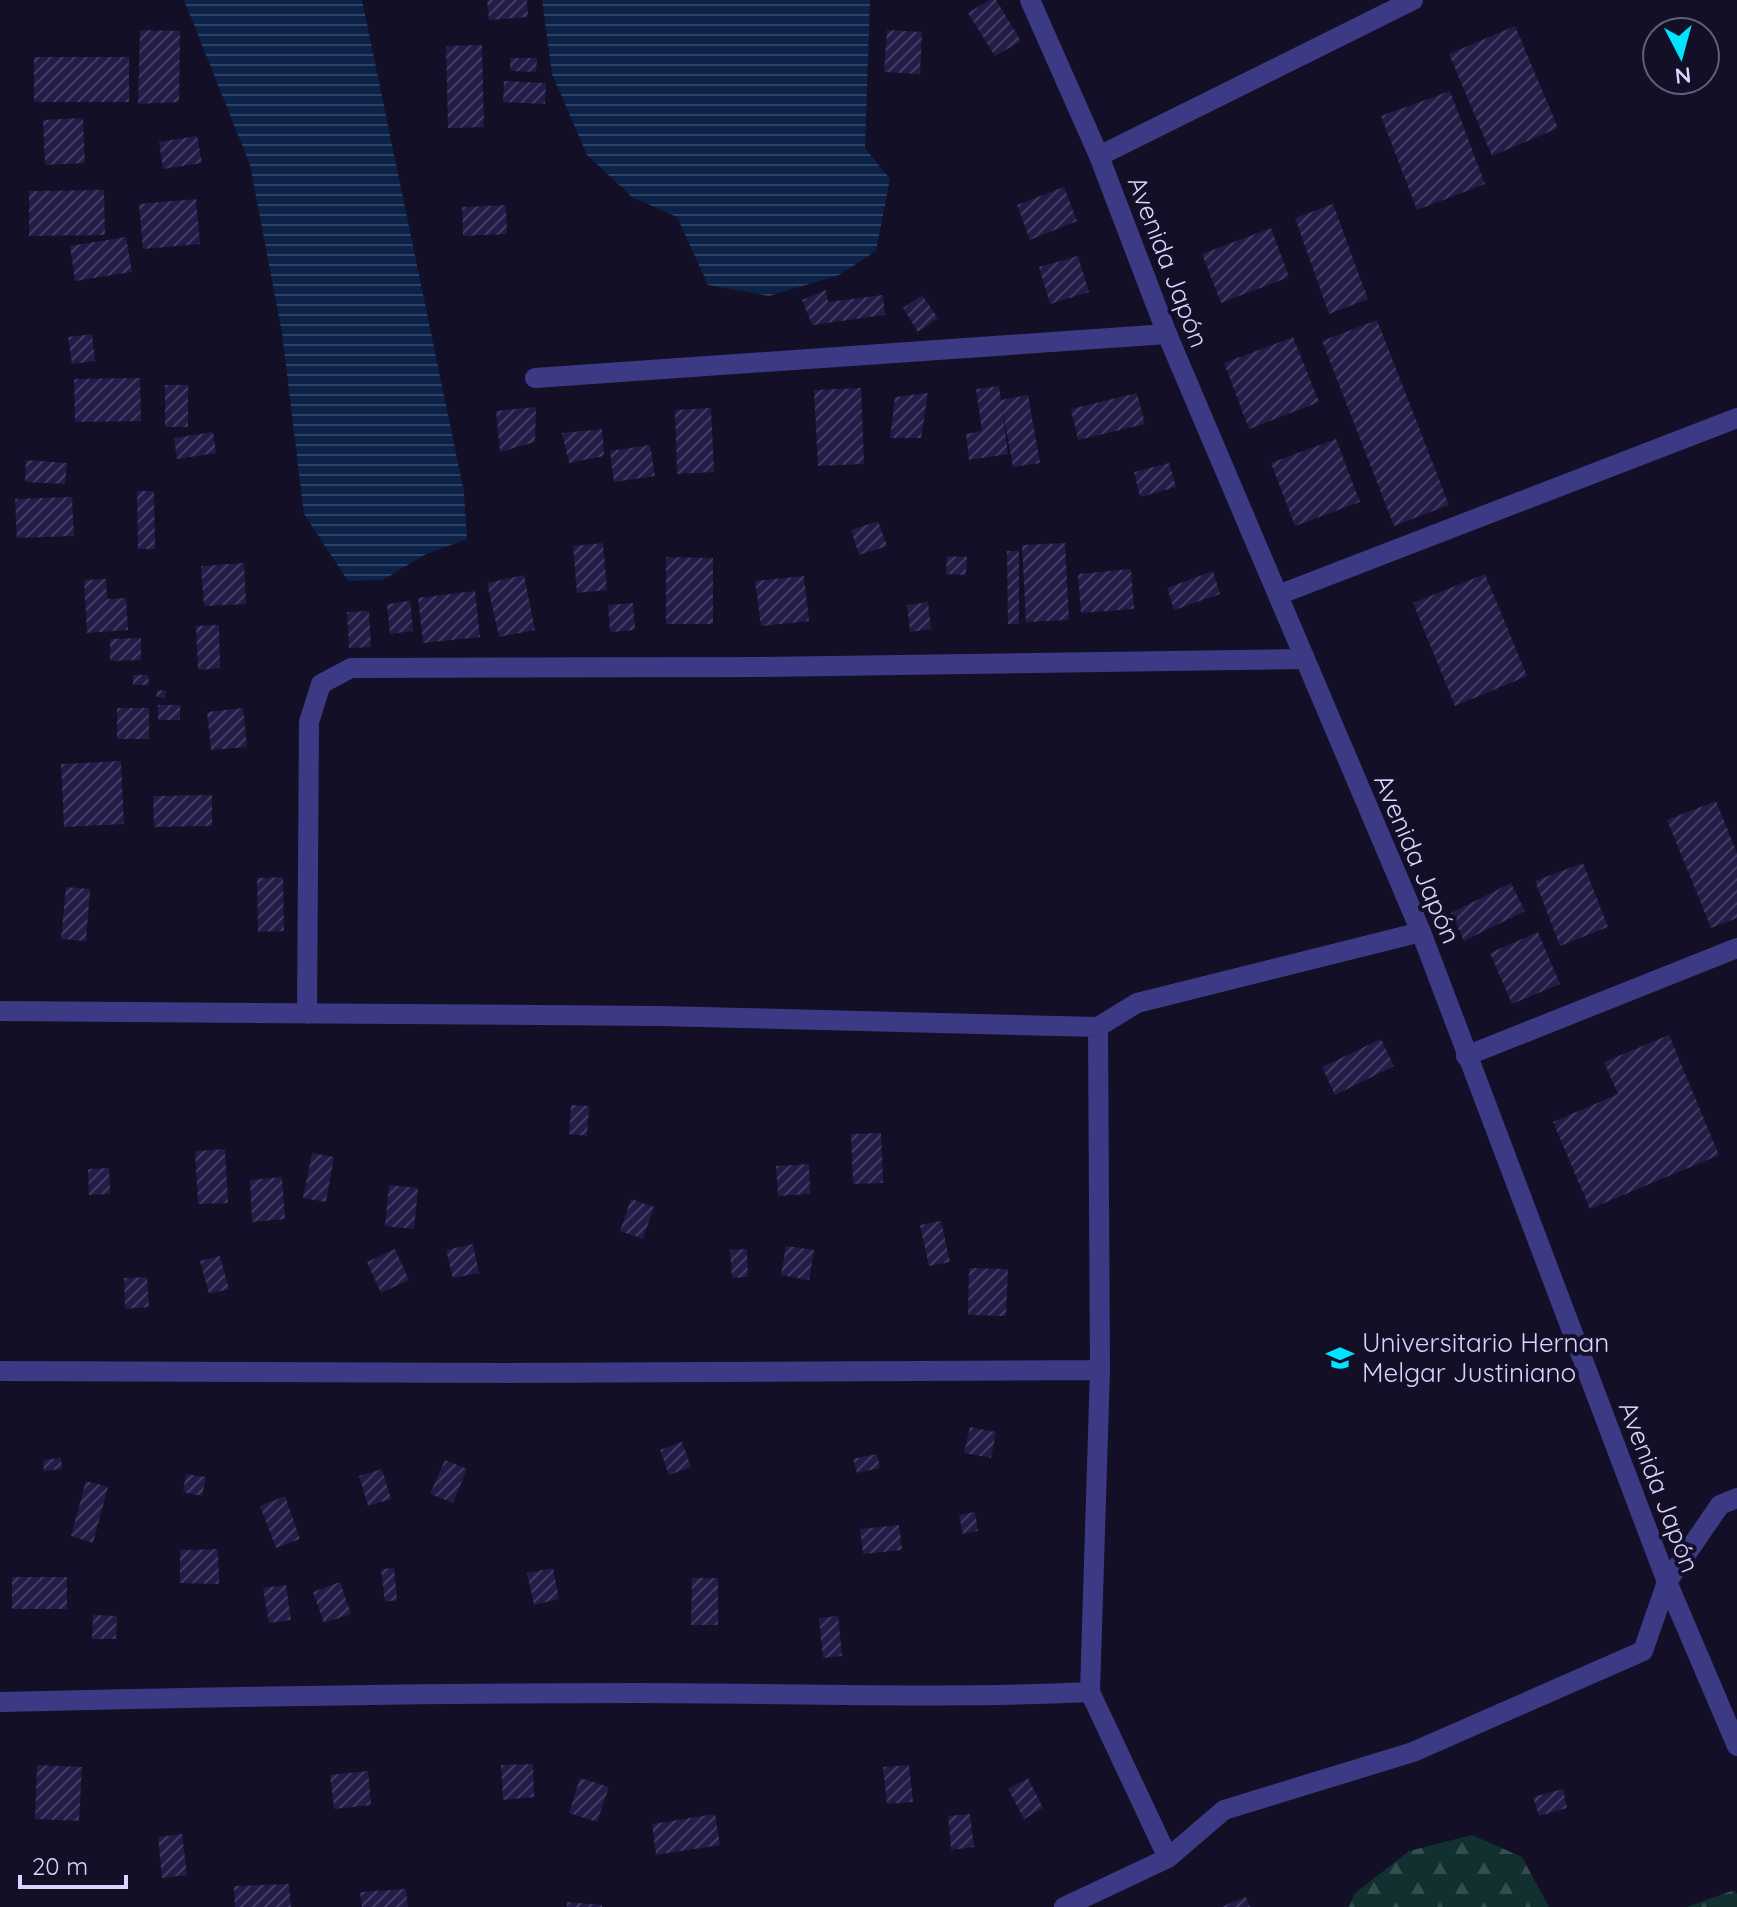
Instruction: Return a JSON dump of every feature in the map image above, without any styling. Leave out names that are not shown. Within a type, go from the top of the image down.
[{"type":"street","name":"Avenida Japón","points":[[1030,0],[1099,156],[1167,334],[1421,932],[1667,1582],[1737,1746]]},
{"type":"street","points":[[1099,156],[1413,0]]},
{"type":"street","points":[[535,378],[1167,334]]},
{"type":"street","points":[[1278,595],[1737,418]]},
{"type":"street","points":[[307,1014],[309,722],[321,684],[351,668],[763,667],[1305,659]]},
{"type":"street","points":[[0,1011],[660,1016],[1098,1027],[1137,1003],[1421,932]]},
{"type":"street","points":[[1466,1056],[1737,948]]},
{"type":"street","points":[[1098,1027],[1100,1370],[1090,1692],[1168,1858]]},
{"type":"street","points":[[0,1371],[538,1373],[1100,1370]]},
{"type":"street","points":[[1064,1907],[1168,1858],[1224,1810],[1413,1752],[1643,1651],[1667,1582],[1720,1505],[1737,1498]]},
{"type":"street","points":[[0,1702],[363,1693],[979,1697],[1090,1692]]},
{"type":"green space","points":[[1472,1835],[1522,1857],[1549,1907],[1348,1907],[1355,1893],[1409,1851]]},
{"type":"green space","points":[[1734,1890],[1737,1907],[1687,1907]]},
{"type":"water","points":[[184,0],[362,0],[464,492],[467,539],[424,555],[383,580],[348,581],[304,514],[282,333],[250,165]]},
{"type":"water","points":[[542,0],[870,0],[865,148],[890,179],[876,251],[839,275],[769,296],[708,285],[677,217],[632,197],[587,155],[552,74]]},
{"type":"building","points":[[487,0],[527,0],[528,17],[489,20]]},
{"type":"building","points":[[989,0],[996,0],[1021,41],[995,56],[968,13]]},
{"type":"building","points":[[1515,26],[1558,128],[1492,156],[1449,54]]},
{"type":"building","points":[[140,30],[180,31],[179,102],[138,104]]},
{"type":"building","points":[[887,30],[922,32],[920,74],[884,72]]},
{"type":"building","points":[[482,45],[484,127],[448,128],[446,46]]},
{"type":"building","points":[[34,57],[129,57],[129,102],[34,102]]},
{"type":"building","points":[[510,58],[537,58],[536,72],[510,71]]},
{"type":"building","points":[[504,81],[546,83],[545,104],[503,102]]},
{"type":"building","points":[[1450,91],[1485,184],[1417,210],[1381,116]]},
{"type":"building","points":[[83,118],[85,163],[45,165],[43,120]]},
{"type":"building","points":[[197,136],[202,163],[163,169],[159,142]]},
{"type":"building","points":[[1064,187],[1077,221],[1030,240],[1017,205]]},
{"type":"building","points":[[104,190],[105,235],[29,236],[29,191]]},
{"type":"building","points":[[196,199],[200,244],[143,249],[139,204]]},
{"type":"building","points":[[1333,204],[1368,299],[1329,314],[1295,218]]},
{"type":"building","points":[[506,205],[507,234],[463,236],[462,207]]},
{"type":"building","points":[[1271,228],[1289,277],[1221,303],[1202,254]]},
{"type":"building","points":[[126,237],[132,272],[75,281],[70,246]]},
{"type":"building","points":[[1078,256],[1089,292],[1050,304],[1039,267]]},
{"type":"building","points":[[826,290],[828,302],[883,295],[885,315],[812,325],[802,300]]},
{"type":"building","points":[[922,295],[938,318],[918,332],[903,308]]},
{"type":"building","points":[[1377,320],[1449,505],[1394,526],[1322,341]]},
{"type":"building","points":[[92,334],[95,361],[72,364],[68,337]]},
{"type":"building","points":[[1293,337],[1319,402],[1249,429],[1224,363]]},
{"type":"building","points":[[140,378],[141,421],[75,422],[74,379]]},
{"type":"building","points":[[165,385],[188,385],[188,427],[165,427]]},
{"type":"building","points":[[999,386],[1001,400],[1028,395],[1040,463],[1013,467],[1002,407],[1008,454],[969,460],[966,434],[982,431],[976,389]]},
{"type":"building","points":[[861,388],[864,464],[818,466],[814,390]]},
{"type":"building","points":[[928,393],[921,438],[890,438],[895,397]]},
{"type":"building","points":[[1137,393],[1145,424],[1078,440],[1071,409]]},
{"type":"building","points":[[536,407],[535,442],[500,452],[496,411]]},
{"type":"building","points":[[711,408],[714,472],[677,474],[675,410]]},
{"type":"building","points":[[602,429],[604,456],[569,463],[562,433]]},
{"type":"building","points":[[213,432],[216,453],[177,459],[174,438]]},
{"type":"building","points":[[1336,439],[1360,502],[1295,526],[1271,463]]},
{"type":"building","points":[[650,445],[655,476],[614,482],[610,451]]},
{"type":"building","points":[[26,460],[67,463],[65,484],[25,482]]},
{"type":"building","points":[[1169,463],[1176,487],[1140,497],[1134,472]]},
{"type":"building","points":[[137,491],[154,491],[155,549],[138,549]]},
{"type":"building","points":[[72,497],[74,536],[17,538],[15,499]]},
{"type":"building","points":[[878,521],[887,546],[859,555],[851,530]]},
{"type":"building","points":[[603,543],[607,590],[577,593],[573,546]]},
{"type":"building","points":[[1065,543],[1069,620],[1026,622],[1022,545]]},
{"type":"building","points":[[1007,551],[1019,551],[1019,624],[1008,624]]},
{"type":"building","points":[[947,556],[967,557],[966,575],[946,574]]},
{"type":"building","points":[[666,557],[713,558],[713,624],[666,624]]},
{"type":"building","points":[[244,563],[246,604],[204,606],[201,566]]},
{"type":"building","points":[[1131,569],[1134,609],[1081,613],[1078,574]]},
{"type":"building","points":[[1213,571],[1220,594],[1174,610],[1167,588]]},
{"type":"building","points":[[1485,574],[1527,676],[1455,706],[1413,603]]},
{"type":"building","points":[[524,575],[535,630],[499,637],[487,583]]},
{"type":"building","points":[[804,576],[809,621],[761,626],[755,581]]},
{"type":"building","points":[[106,579],[107,599],[126,598],[128,630],[87,633],[84,580]]},
{"type":"building","points":[[475,591],[480,637],[423,643],[418,598]]},
{"type":"building","points":[[410,601],[413,631],[390,634],[387,604]]},
{"type":"building","points":[[928,602],[931,629],[910,632],[907,605]]},
{"type":"building","points":[[633,603],[635,630],[610,632],[608,605]]},
{"type":"building","points":[[369,611],[371,647],[349,648],[347,612]]},
{"type":"building","points":[[219,625],[220,668],[198,670],[196,626]]},
{"type":"building","points":[[141,638],[141,660],[110,661],[110,639]]},
{"type":"building","points":[[133,675],[148,675],[149,685],[133,685]]},
{"type":"building","points":[[157,690],[166,691],[165,698],[156,697]]},
{"type":"building","points":[[158,705],[180,705],[180,720],[158,720]]},
{"type":"building","points":[[117,708],[149,708],[149,739],[117,739]]},
{"type":"building","points":[[243,708],[247,747],[211,750],[207,712]]},
{"type":"building","points":[[121,761],[124,824],[64,827],[61,764]]},
{"type":"building","points":[[212,795],[212,826],[154,827],[153,796]]},
{"type":"building","points":[[1716,801],[1737,853],[1737,918],[1711,928],[1667,820]]},
{"type":"building","points":[[1583,863],[1608,927],[1560,946],[1535,881]]},
{"type":"building","points":[[283,877],[284,931],[258,932],[257,878]]},
{"type":"building","points":[[1511,883],[1525,911],[1464,941],[1451,913]]},
{"type":"building","points":[[66,887],[90,889],[86,941],[61,939]]},
{"type":"building","points":[[1538,932],[1560,984],[1512,1004],[1490,953]]},
{"type":"building","points":[[1669,1035],[1719,1155],[1590,1209],[1553,1122],[1618,1094],[1604,1062]]},
{"type":"building","points":[[1381,1039],[1394,1066],[1335,1095],[1322,1067]]},
{"type":"building","points":[[571,1105],[589,1106],[587,1136],[569,1134]]},
{"type":"building","points":[[881,1133],[883,1183],[853,1184],[851,1134]]},
{"type":"building","points":[[225,1149],[228,1203],[198,1204],[195,1151]]},
{"type":"building","points":[[312,1153],[334,1157],[326,1202],[303,1198]]},
{"type":"building","points":[[809,1164],[810,1194],[778,1196],[776,1166]]},
{"type":"building","points":[[109,1168],[110,1194],[89,1195],[88,1169]]},
{"type":"building","points":[[282,1177],[285,1219],[252,1222],[250,1180]]},
{"type":"building","points":[[389,1185],[418,1188],[414,1229],[385,1226]]},
{"type":"building","points":[[631,1199],[654,1207],[643,1239],[620,1231]]},
{"type":"building","points":[[941,1221],[950,1262],[929,1266],[920,1225]]},
{"type":"building","points":[[473,1244],[479,1273],[453,1278],[446,1250]]},
{"type":"building","points":[[786,1246],[814,1250],[809,1280],[781,1275]]},
{"type":"building","points":[[395,1249],[409,1280],[381,1293],[367,1262]]},
{"type":"building","points":[[747,1249],[748,1277],[732,1278],[730,1250]]},
{"type":"building","points":[[220,1256],[229,1289],[209,1294],[200,1261]]},
{"type":"building","points":[[969,1268],[1008,1269],[1006,1316],[968,1315]]},
{"type":"building","points":[[147,1277],[149,1307],[125,1309],[124,1278]]},
{"type":"building","points":[[970,1427],[996,1432],[991,1458],[964,1453]]},
{"type":"building","points":[[682,1442],[691,1467],[669,1475],[660,1450]]},
{"type":"building","points":[[877,1454],[880,1468],[857,1473],[853,1459]]},
{"type":"building","points":[[61,1458],[62,1469],[44,1471],[43,1460]]},
{"type":"building","points":[[445,1460],[467,1469],[453,1503],[430,1494]]},
{"type":"building","points":[[382,1469],[391,1499],[368,1506],[359,1476]]},
{"type":"building","points":[[186,1474],[206,1477],[202,1496],[183,1492]]},
{"type":"building","points":[[86,1481],[108,1487],[93,1543],[71,1536]]},
{"type":"building","points":[[285,1496],[300,1539],[276,1548],[260,1506]]},
{"type":"building","points":[[975,1512],[978,1531],[963,1534],[959,1515]]},
{"type":"building","points":[[899,1525],[902,1550],[863,1554],[860,1529]]},
{"type":"building","points":[[218,1549],[219,1584],[180,1583],[180,1550]]},
{"type":"building","points":[[394,1568],[397,1600],[385,1602],[381,1569]]},
{"type":"building","points":[[553,1568],[559,1599],[534,1605],[527,1573]]},
{"type":"building","points":[[12,1577],[67,1577],[67,1609],[12,1609]]},
{"type":"building","points":[[692,1578],[718,1578],[718,1625],[691,1625]]},
{"type":"building","points":[[340,1582],[351,1614],[324,1623],[313,1592]]},
{"type":"building","points":[[286,1585],[291,1620],[269,1623],[263,1588]]},
{"type":"building","points":[[93,1615],[117,1616],[116,1639],[92,1639]]},
{"type":"building","points":[[838,1616],[842,1656],[823,1658],[819,1618]]},
{"type":"building","points":[[533,1764],[534,1797],[503,1800],[501,1765]]},
{"type":"building","points":[[37,1765],[82,1767],[79,1821],[35,1819]]},
{"type":"building","points":[[909,1765],[913,1802],[887,1804],[883,1767]]},
{"type":"building","points":[[368,1771],[371,1805],[334,1809],[330,1775]]},
{"type":"building","points":[[580,1778],[609,1787],[597,1822],[569,1813]]},
{"type":"building","points":[[1028,1778],[1043,1808],[1024,1819],[1008,1789]]},
{"type":"building","points":[[1563,1789],[1567,1808],[1539,1816],[1533,1797]]},
{"type":"building","points":[[715,1814],[720,1845],[656,1855],[652,1824]]},
{"type":"building","points":[[970,1814],[974,1847],[951,1850],[948,1816]]},
{"type":"building","points":[[182,1834],[187,1875],[162,1878],[158,1837]]},
{"type":"building","points":[[289,1884],[291,1907],[235,1907],[234,1886]]},
{"type":"building","points":[[406,1889],[408,1907],[362,1907],[360,1892]]},
{"type":"building","points":[[1246,1897],[1250,1907],[1221,1907]]},
{"type":"building","points":[[567,1902],[602,1905],[602,1907],[567,1907]]},
{"type":"place","name":"Universitario Hernan Melgar Justiniano","points":[[1340,1358]]}]
